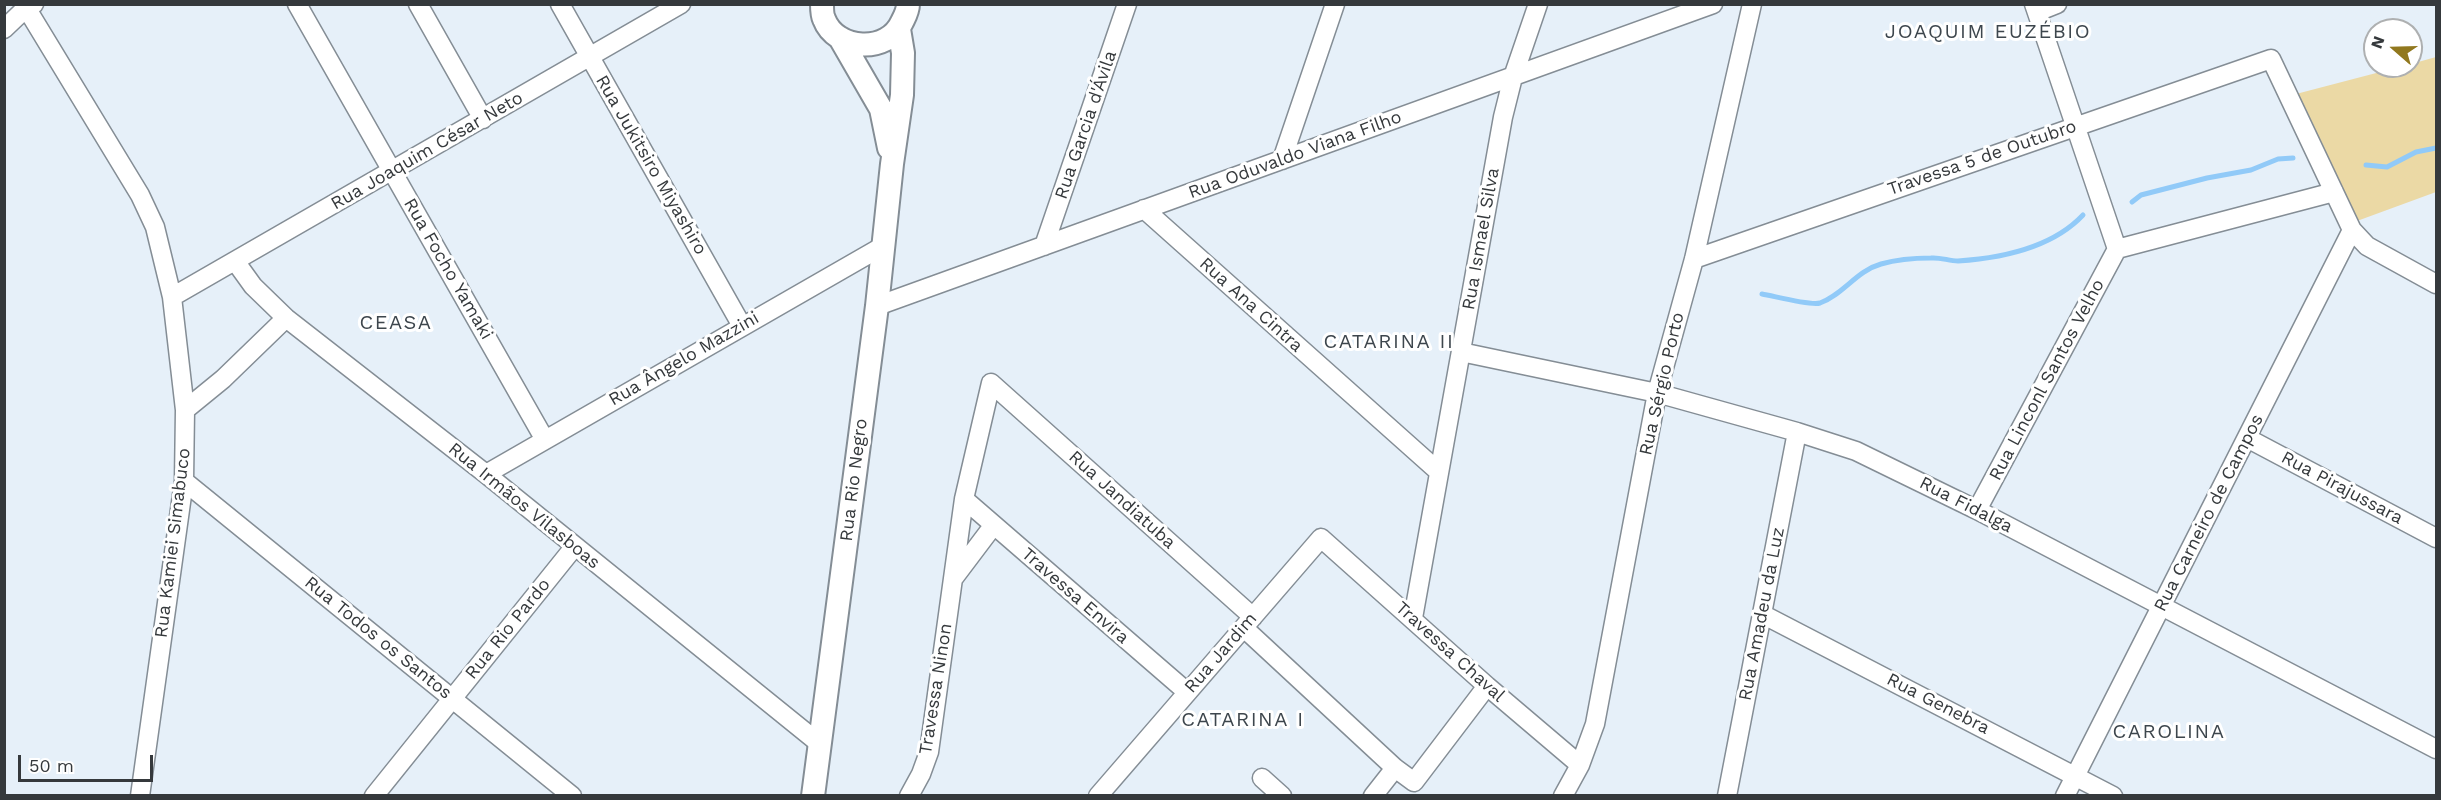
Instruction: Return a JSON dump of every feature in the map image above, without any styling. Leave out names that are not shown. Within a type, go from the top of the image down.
[{"type":"main road","name":"Rua Rio Negro","points":[[822,4],[824,19],[840,38],[881,109],[892,164]]},
{"type":"main road","points":[[840,38],[860,46],[882,42],[899,29],[908,4]]},
{"type":"main road","name":"Rua Rio Negro","points":[[813,795],[877,306],[902,94],[903,53],[899,29]]},
{"type":"street","name":"Rua Focho Yamaki","points":[[297,4],[544,440]]},
{"type":"street","points":[[418,4],[483,119]]},
{"type":"street","name":"Rua Jukitsiro Miyashiro","points":[[560,4],[742,326]]},
{"type":"street","name":"Rua Joaquim César Neto","points":[[172,297],[681,4]]},
{"type":"street","name":"Rua Garcia d'Ávila","points":[[1044,246],[1127,4]]},
{"type":"street","points":[[1282,160],[1335,4]]},
{"type":"street","name":"Rua Ismael Silva","points":[[1413,618],[1503,117],[1513,77],[1538,4]]},
{"type":"street","name":"Rua Oduvaldo Viana Filho","points":[[877,306],[1713,4]]},
{"type":"street","name":"Rua Sérgio Porto","points":[[1563,795],[1580,765],[1595,724],[1657,393],[1694,259],[1752,4]]},
{"type":"street","points":[[2057,4],[2035,8],[2117,249],[2334,192],[2352,230],[2367,246],[2436,284]]},
{"type":"street","points":[[4,29],[28,6]]},
{"type":"street","name":"Rua Kamiei Simabuco","points":[[28,6],[140,195],[155,227],[172,297],[185,410],[184,481],[140,795]]},
{"type":"street","name":"Travessa 5 de Outubro","points":[[1694,259],[2271,59],[2334,192]]},
{"type":"street","name":"Rua Ana Cintra","points":[[1144,209],[1439,472]]},
{"type":"street","name":"Rua Carneiro de Campos","points":[[2065,795],[2352,230]]},
{"type":"street","name":"Rua Ângelo Mazzini","points":[[486,474],[883,246]]},
{"type":"street","name":"Rua Linconl Santos Velho","points":[[1977,510],[2117,249]]},
{"type":"street","name":"Rua Irmãos Vilasboas","points":[[235,261],[252,286],[286,318],[486,474],[820,744]]},
{"type":"street","points":[[185,410],[223,379],[286,318]]},
{"type":"street","name":"Rua Fidalga","points":[[1461,352],[1657,393],[1856,451],[1977,510],[2436,749]]},
{"type":"street","name":"Travessa Ninon","points":[[909,795],[921,774],[929,752],[964,499],[991,383]]},
{"type":"street","name":"Rua Jandiatuba","points":[[991,383],[1248,622],[1395,768],[1414,782],[1487,686]]},
{"type":"street","name":"Rua Amadeu da Luz","points":[[1727,795],[1797,432]]},
{"type":"street","name":"Rua Pirajussara","points":[[2247,438],[2436,538]]},
{"type":"street","name":"Rua Todos os Santos","points":[[184,481],[572,795]]},
{"type":"street","name":"Travessa Envira","points":[[964,499],[1187,692]]},
{"type":"street","name":"Travessa Ninon","points":[[952,580],[993,526]]},
{"type":"street","name":"Rua Jardim","points":[[1106,792],[1187,692],[1321,538]]},
{"type":"street","name":"Travessa Chaval","points":[[1321,538],[1487,686],[1580,765]]},
{"type":"street","name":"Rua Rio Pardo","points":[[374,795],[574,546]]},
{"type":"street","name":"Rua Genebra","points":[[1762,614],[2113,795]]},
{"type":"street","points":[[1373,795],[1395,768]]},
{"type":"street","points":[[1262,778],[1282,795]]},
{"type":"shaded area","points":[[2436,57],[2436,192],[2357,221],[2296,94],[2363,76],[2423,78],[2423,61]]},
{"type":"waterway","points":[[2366,165],[2387,167],[2416,152],[2436,148]]},
{"type":"waterway","points":[[2132,202],[2141,195],[2207,178],[2251,170],[2278,159],[2293,158]]},
{"type":"waterway","points":[[1762,294],[1800,302],[1820,303],[1872,267],[1899,260],[1938,258],[1958,261],[2009,254],[2057,236],[2083,215]]},
{"type":"district","name":"JOAQUIM EUZÉBIO","points":[[1988,32]]},
{"type":"district","name":"CEASA","points":[[396,323]]},
{"type":"district","name":"CATARINA II","points":[[1389,342]]},
{"type":"district","name":"CATARINA I","points":[[1243,720]]},
{"type":"district","name":"CAROLINA","points":[[2169,732]]}]
